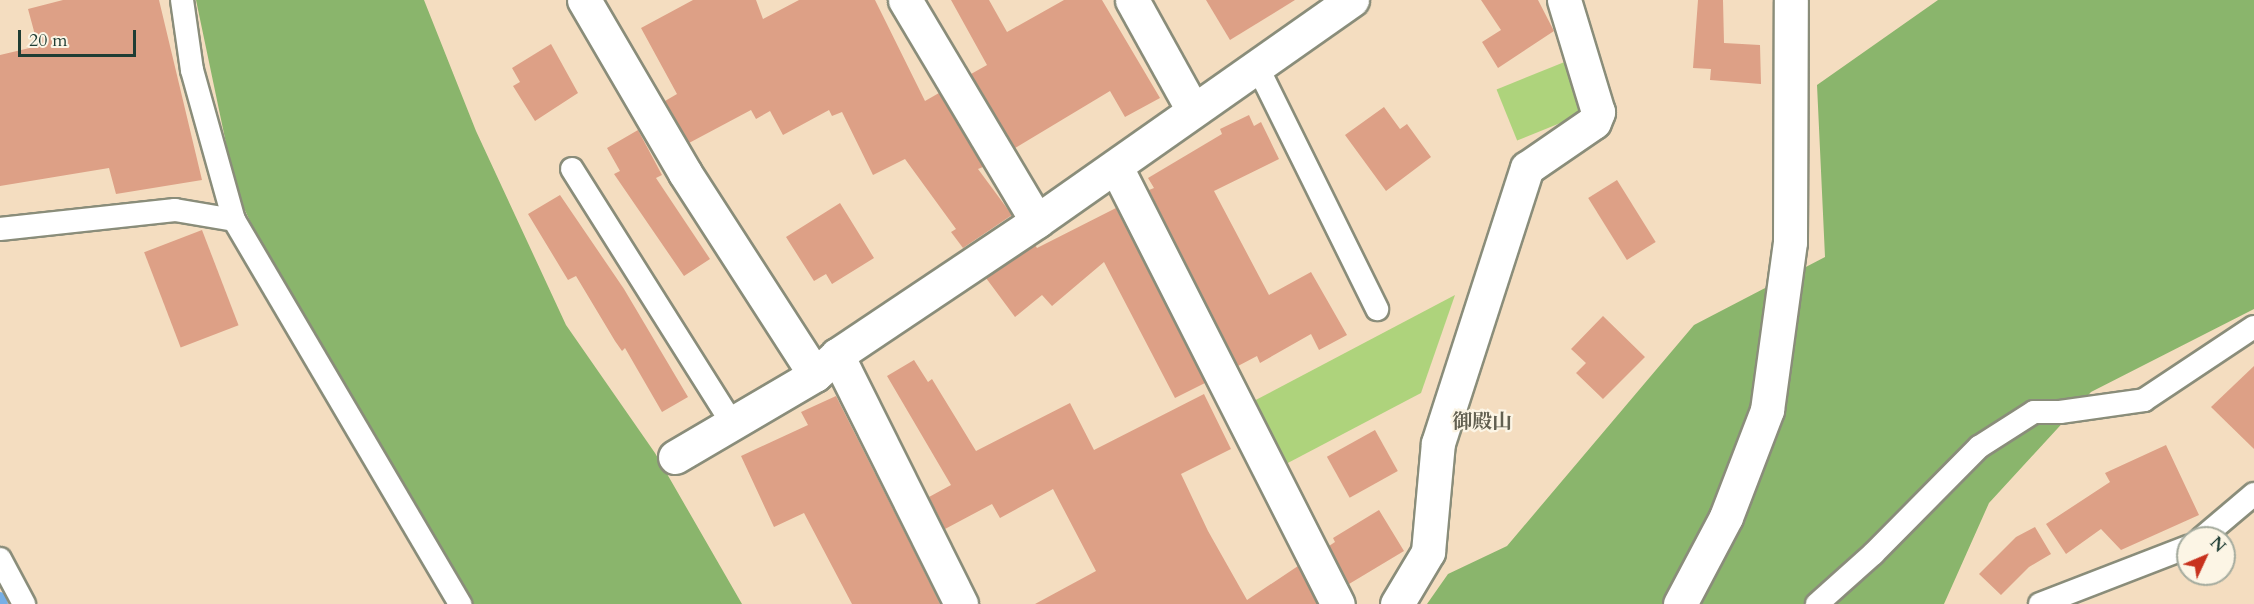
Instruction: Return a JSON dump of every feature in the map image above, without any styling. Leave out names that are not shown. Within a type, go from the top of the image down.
[{"type":"street","points":[[584,0],[686,173],[826,365],[961,604]]},
{"type":"street","points":[[905,0],[1038,221]]},
{"type":"street","points":[[1132,0],[1194,110]]},
{"type":"street","points":[[675,457],[826,365],[1038,221],[1352,0]]},
{"type":"street","points":[[1397,604],[1428,552],[1438,443],[1527,168],[1594,122],[1598,112],[1564,0]]},
{"type":"street","points":[[1680,604],[1726,517],[1767,410],[1790,242],[1791,0]]},
{"type":"street","points":[[1116,166],[1338,604]]},
{"type":"lane","points":[[182,0],[192,70],[234,220],[460,604]]},
{"type":"lane","points":[[1258,68],[1377,309]]},
{"type":"lane","points":[[572,169],[731,421]]},
{"type":"lane","points":[[0,229],[175,210],[234,220]]},
{"type":"lane","points":[[1817,604],[1873,555],[1979,447],[2024,417],[2034,412],[2060,412],[2144,400],[2254,327]]},
{"type":"lane","points":[[2216,526],[2254,494]]},
{"type":"lane","points":[[2040,604],[2176,552]]},
{"type":"lane","points":[[0,560],[24,604]]},
{"type":"green space","points":[[196,0],[424,0],[476,131],[566,325],[655,453],[742,604],[470,604],[256,234],[236,191]]},
{"type":"green space","points":[[1938,0],[2254,0],[2254,309],[2091,392],[1989,503],[1944,604],[1427,604],[1448,574],[1507,546],[1694,325],[1825,257],[1817,85]]},
{"type":"green space","points":[[1567,61],[1588,112],[1517,140],[1497,89]]},
{"type":"green space","points":[[1455,295],[1421,393],[1284,465],[1250,403]]},
{"type":"building","points":[[63,0],[159,0],[202,180],[116,194],[109,168],[0,186],[0,55],[38,46],[28,9]]},
{"type":"building","points":[[693,0],[756,0],[763,19],[799,0],[875,0],[925,101],[939,93],[983,167],[978,169],[1012,215],[963,248],[951,232],[956,229],[905,159],[873,175],[842,112],[832,116],[829,110],[783,135],[770,111],[756,119],[751,110],[689,143],[665,101],[677,94],[641,28]]},
{"type":"building","points":[[951,0],[989,0],[1007,32],[1064,0],[1102,0],[1160,98],[1125,117],[1110,91],[1015,148],[971,74],[987,65]]},
{"type":"building","points":[[1206,0],[1295,0],[1230,40]]},
{"type":"building","points":[[1481,0],[1538,0],[1554,31],[1498,68],[1482,42],[1501,30]]},
{"type":"building","points":[[1698,0],[1723,0],[1724,43],[1760,45],[1761,84],[1710,80],[1711,69],[1693,68]]},
{"type":"building","points":[[551,44],[578,93],[535,121],[513,86],[520,82],[512,68]]},
{"type":"building","points":[[1384,107],[1400,129],[1407,124],[1431,157],[1386,191],[1345,135]]},
{"type":"building","points":[[1249,115],[1254,126],[1261,122],[1279,159],[1214,191],[1269,295],[1311,272],[1347,335],[1319,350],[1311,334],[1260,363],[1257,356],[1238,366],[1149,190],[1154,188],[1148,178],[1222,134],[1220,129]]},
{"type":"building","points":[[638,130],[662,175],[656,178],[710,259],[684,276],[614,174],[620,171],[607,148]]},
{"type":"building","points":[[1617,180],[1656,242],[1627,260],[1588,198]]},
{"type":"building","points":[[560,195],[624,289],[688,397],[662,412],[625,348],[622,351],[615,341],[576,276],[568,280],[528,214]]},
{"type":"building","points":[[840,203],[874,258],[832,284],[826,274],[814,281],[786,237]]},
{"type":"building","points":[[1116,208],[1205,383],[1175,398],[1104,262],[1052,306],[1042,295],[1015,317],[986,278],[1035,245],[1037,248]]},
{"type":"building","points":[[202,230],[239,325],[181,347],[144,252]]},
{"type":"building","points":[[1603,316],[1645,357],[1603,399],[1576,373],[1586,363],[1571,349]]},
{"type":"building","points":[[914,360],[928,382],[932,379],[976,451],[1070,403],[1094,450],[1204,394],[1231,449],[1181,474],[1208,531],[1247,600],[1298,566],[1317,604],[1035,604],[1096,571],[1053,489],[1000,518],[992,504],[945,529],[929,497],[951,485],[887,376]]},
{"type":"building","points":[[2254,366],[2254,449],[2211,407]]},
{"type":"building","points":[[836,396],[940,604],[852,604],[804,513],[774,527],[741,456],[808,425],[801,412]]},
{"type":"building","points":[[1375,430],[1398,471],[1350,498],[1327,457]]},
{"type":"building","points":[[2166,445],[2199,515],[2121,550],[2101,529],[2066,554],[2046,524],[2110,482],[2105,473]]},
{"type":"building","points":[[1379,510],[1404,551],[1349,584],[1329,546],[1335,542],[1333,538]]},
{"type":"building","points":[[2035,527],[2051,554],[2029,567],[2001,595],[1979,574],[2016,537]]},
{"type":"waterway","points":[[0,598],[2,604]]},
{"type":"district","name":"御殿山","points":[[1482,421]]}]
